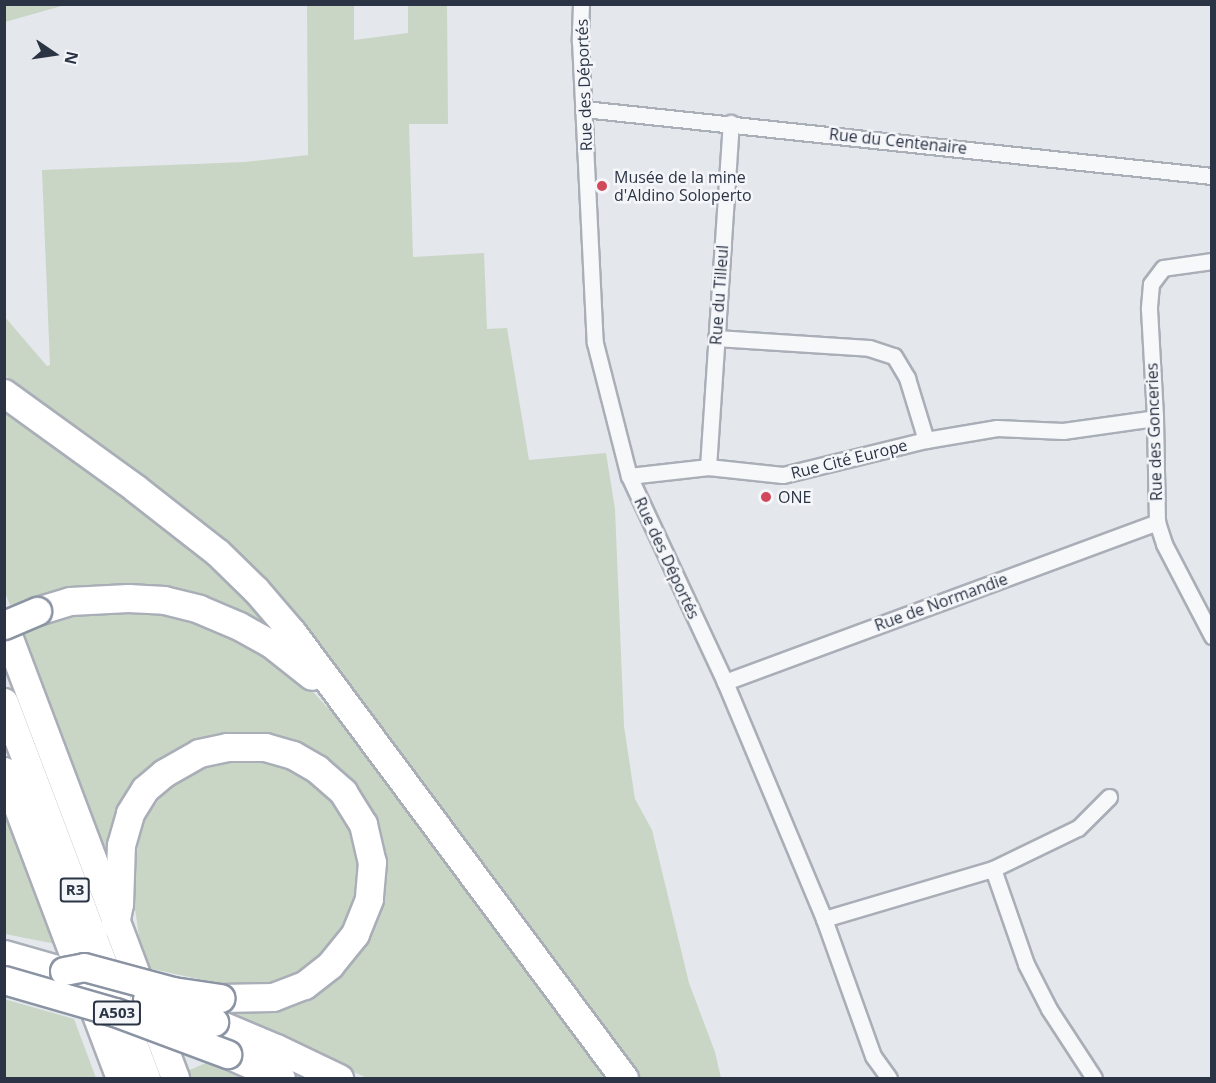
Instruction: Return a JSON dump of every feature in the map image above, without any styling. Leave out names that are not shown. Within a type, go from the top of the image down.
[{"type":"highway","points":[[4,393],[135,488],[217,552],[256,590],[351,711],[624,1078]]},
{"type":"highway","points":[[175,1078],[4,625],[37,611],[70,601],[128,598],[164,600],[200,609],[270,643],[351,711]]},
{"type":"highway","name":"R3","points":[[4,702],[146,1078]]},
{"type":"highway","points":[[115,924],[119,904],[121,844],[130,813],[145,789],[164,773],[199,753],[227,747],[265,747],[293,755],[317,769],[343,792],[363,824],[372,862],[369,899],[355,934],[330,965],[304,985],[273,997],[217,1010]]},
{"type":"highway","name":"R3","points":[[4,771],[120,1078]]},
{"type":"highway","name":"A503","points":[[4,954],[217,1010],[339,1078]]},
{"type":"highway","name":"A503","points":[[4,980],[115,1012],[227,1054],[281,1078]]},
{"type":"street","name":"Rue des Déportés","points":[[581,4],[596,343],[629,476],[725,682],[824,919],[873,1056],[889,1078]]},
{"type":"street","name":"Rue du Centenaire","points":[[584,109],[1212,176]]},
{"type":"street","name":"Rue du Tilleul","points":[[708,467],[731,123]]},
{"type":"street","name":"Rue des Gonceries","points":[[1212,261],[1163,268],[1151,284],[1149,309],[1155,418],[1157,522],[1164,544],[1212,636]]},
{"type":"street","name":"Rue Cité Europe","points":[[716,338],[869,348],[894,356],[907,378],[926,440]]},
{"type":"street","name":"Rue Cité Europe","points":[[629,476],[708,467],[783,475],[926,440],[997,429],[1063,431],[1155,418]]},
{"type":"street","name":"Rue de Normandie","points":[[725,682],[1157,522]]},
{"type":"street","points":[[824,919],[993,868],[1078,828],[1109,796]]},
{"type":"street","points":[[993,868],[1026,964],[1049,1009],[1094,1078]]},
{"type":"green space","points":[[5,4],[65,5],[5,22]]},
{"type":"green space","points":[[307,5],[354,5],[354,40],[408,33],[408,5],[447,5],[448,124],[409,124],[413,257],[484,253],[487,329],[507,328],[529,460],[606,453],[615,509],[624,726],[635,799],[652,830],[689,983],[715,1052],[721,1078],[641,1078],[335,669],[5,375],[4,316],[47,366],[50,365],[42,170],[245,162],[308,155]]},
{"type":"green space","points":[[4,404],[173,528],[290,641],[257,622],[57,593],[10,605],[4,590]]},
{"type":"green space","points":[[88,608],[185,613],[240,637],[303,681],[363,746],[614,1078],[367,1078],[219,1012],[266,1005],[375,910],[334,773],[204,740],[103,852],[21,631],[56,616]]},
{"type":"green space","points":[[247,759],[272,761],[294,769],[330,794],[350,827],[359,867],[357,895],[350,917],[322,957],[302,972],[274,984],[250,987],[221,984],[148,968],[140,943],[131,881],[143,822],[161,797],[188,775],[227,761]]},
{"type":"green space","points":[[5,812],[56,944],[5,934]]},
{"type":"green space","points":[[4,999],[74,1019],[96,1078],[5,1078]]},
{"type":"green space","points":[[206,1063],[241,1078],[187,1078],[185,1072]]},
{"type":"place","name":"Musée de la mine d'Aldino Soloperto","points":[[602,186]]},
{"type":"place","name":"ONE","points":[[766,497]]}]
